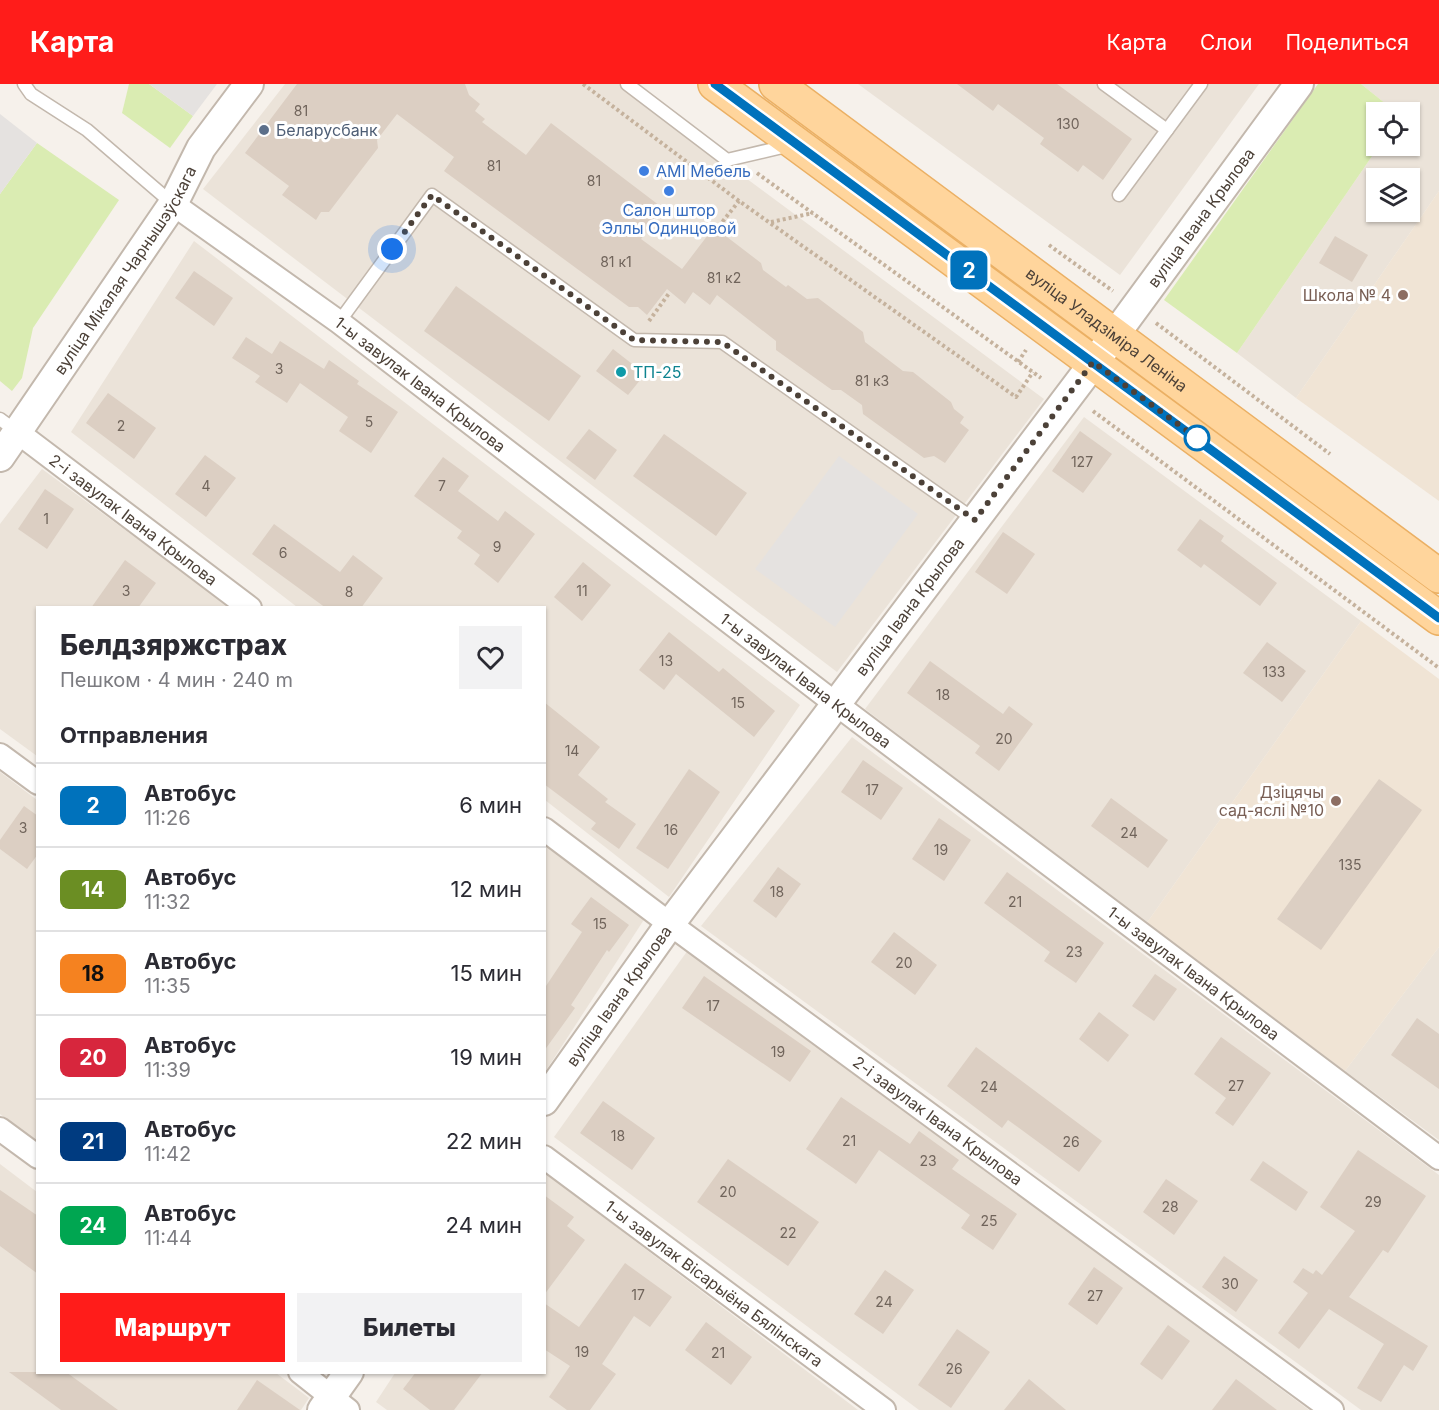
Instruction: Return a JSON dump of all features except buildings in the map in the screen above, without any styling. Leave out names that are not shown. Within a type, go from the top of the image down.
[{"type":"main road","name":"вуліца Уладзіміра Леніна","points":[[715,84],[1439,618]]},
{"type":"main road","name":"вуліца Уладзіміра Леніна","points":[[776,84],[1439,576]]},
{"type":"street","name":"вуліца Мікалая Чарнышэўскага","points":[[0,457],[8,425],[172,204],[201,148],[249,84]]},
{"type":"street","name":"вуліца Івана Крылова","points":[[546,1098],[670,924],[1113,336],[1299,84]]},
{"type":"street","name":"1-ы завулак Івана Крылова","points":[[172,204],[339,322],[836,704],[1439,1158]]},
{"type":"street","name":"2-і завулак Івана Крылова","points":[[8,425],[247,606]]},
{"type":"street","points":[[0,755],[36,782]]},
{"type":"street","name":"2-і завулак Івана Крылова","points":[[546,831],[1332,1410]]},
{"type":"street","points":[[0,1130],[36,1156]]},
{"type":"street","name":"1-ы завулак Вісарыёна Бялінскага","points":[[546,1158],[884,1410]]},
{"type":"street","points":[[302,1374],[333,1406],[348,1374]]},
{"type":"lane","points":[[24,84],[31,94],[87,130],[172,204]]},
{"type":"lane","points":[[627,84],[728,159],[795,144]]},
{"type":"lane","points":[[1104,84],[1167,130]]},
{"type":"lane","points":[[1119,195],[1201,84]]},
{"type":"lane","points":[[339,322],[432,195],[634,340],[722,342],[975,520]]},
{"type":"path","points":[[583,84],[739,201],[1016,396],[1033,372]]},
{"type":"path","points":[[751,168],[1041,378]]},
{"type":"path","points":[[706,176],[718,174]]},
{"type":"path","points":[[715,231],[739,201]]},
{"type":"path","points":[[771,222],[814,213]]},
{"type":"path","points":[[634,340],[670,292]]},
{"type":"path","points":[[1165,330],[1334,456]]},
{"type":"path","points":[[1088,408],[1439,669]]},
{"type":"shaded area","points":[[149,84],[217,84],[193,116]]},
{"type":"shaded area","points":[[285,84],[619,84],[1044,399],[837,672],[203,189]]},
{"type":"shaded area","points":[[858,84],[1259,84],[1120,275]]},
{"type":"shaded area","points":[[1361,84],[1439,84],[1439,191],[1420,219],[1420,168],[1366,168],[1366,222],[1418,222],[1296,398],[1237,353],[1372,156],[1420,156],[1420,102],[1384,102]]},
{"type":"shaded area","points":[[0,114],[37,143],[0,194]]},
{"type":"shaded area","name":"Школа № 4","points":[[1439,191],[1439,501],[1296,398],[1418,222],[1420,222],[1420,219]]},
{"type":"shaded area","points":[[194,241],[800,705],[669,897],[546,801],[546,606],[296,606],[71,432]]},
{"type":"shaded area","points":[[1084,417],[1361,621],[1146,924],[865,709]]},
{"type":"shaded area","points":[[839,456],[918,514],[835,627],[755,569]]},
{"type":"shaded area","points":[[42,469],[229,606],[36,606],[36,755],[0,729],[0,524]]},
{"type":"shaded area","name":"Дзіцячы сад-яслі №10","points":[[1361,621],[1439,679],[1439,947],[1345,1071],[1146,924]]},
{"type":"shaded area","points":[[852,737],[1439,1175],[1439,1410],[1361,1410],[701,926]]},
{"type":"shaded area","points":[[0,772],[36,799],[36,1142],[0,1114]]},
{"type":"shaded area","points":[[546,841],[647,915],[546,1070]]},
{"type":"shaded area","points":[[1439,947],[1439,1140],[1345,1071]]},
{"type":"shaded area","points":[[688,950],[1309,1410],[919,1410],[554,1137]]},
{"type":"shaded area","points":[[0,1164],[36,1191],[36,1374],[277,1374],[309,1398],[301,1410],[0,1410]]},
{"type":"shaded area","points":[[546,1174],[858,1410],[387,1410],[376,1402],[394,1374],[546,1374]]},
{"type":"green space","points":[[129,84],[149,84],[193,116],[170,148],[122,113]]},
{"type":"green space","points":[[1318,84],[1361,84],[1384,102],[1366,102],[1366,156],[1372,156],[1237,353],[1164,300]]},
{"type":"green space","points":[[37,143],[119,200],[33,328],[22,378],[12,391],[0,381],[0,194]]},
{"type":"bus line","name":"2","points":[[715,84],[1439,618]]},
{"type":"place","name":"Беларусбанк","points":[[264,130]]},
{"type":"place","name":"AMI Мебель","points":[[644,171]]},
{"type":"place","name":"Салон штор Эллы Одинцовой","points":[[669,191]]},
{"type":"place","name":"Школа № 4","points":[[1403,295]]},
{"type":"place","name":"ТП-25","points":[[621,372]]},
{"type":"place","name":"Дзіцячы сад-яслі №10","points":[[1336,801]]},
{"type":"route","points":[[392,249],[432,195],[634,340],[722,342],[975,520],[1093,362],[1197,438]]}]
